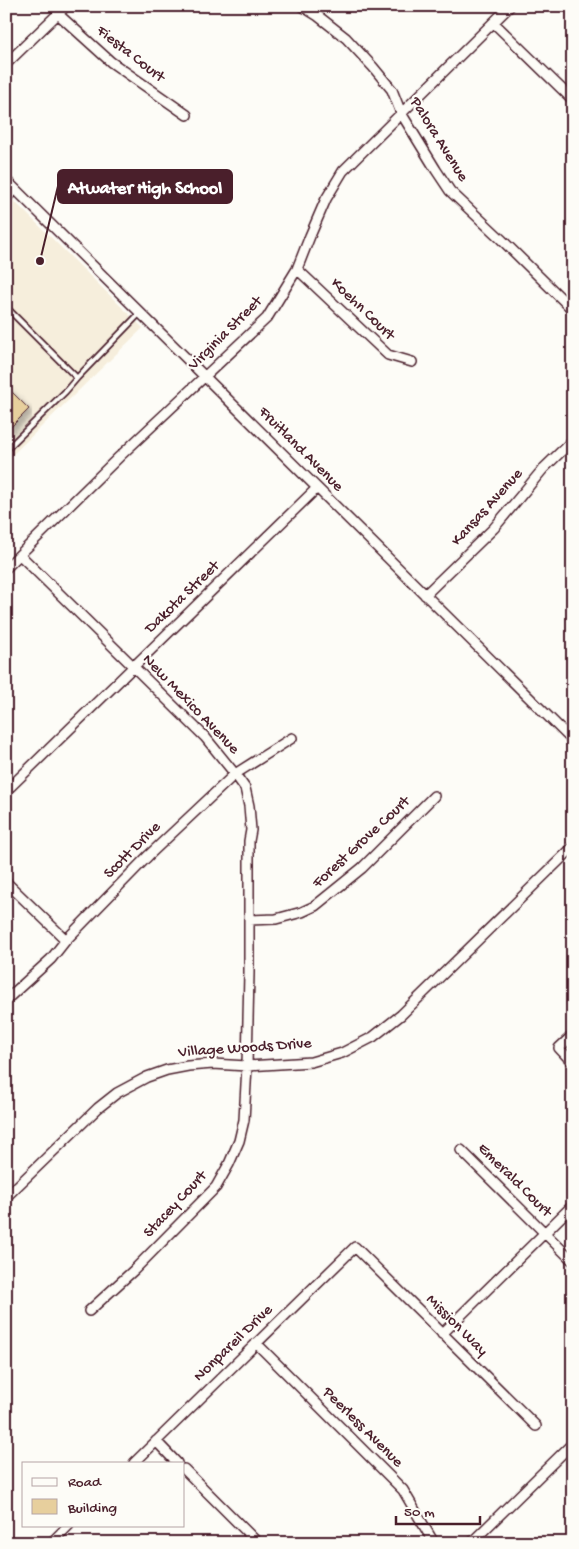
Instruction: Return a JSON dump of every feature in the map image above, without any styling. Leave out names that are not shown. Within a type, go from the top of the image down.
[{"type":"street","points":[[6,64],[66,6]]},
{"type":"street","name":"Palora Avenue","points":[[302,6],[346,38],[392,90],[401,113],[450,191],[573,310]]},
{"type":"street","points":[[318,16],[323,6]]},
{"type":"street","name":"Virginia Street","points":[[6,568],[119,457],[267,318],[297,269],[326,199],[343,171],[510,6]]},
{"type":"street","name":"Fiesta Court","points":[[58,14],[111,62],[187,115]]},
{"type":"street","points":[[494,23],[573,100]]},
{"type":"street","name":"Fruitland Avenue","points":[[6,180],[573,741]]},
{"type":"street","name":"Koehn Court","points":[[297,269],[388,355],[412,362]]},
{"type":"street","name":"Kansas Avenue","points":[[425,595],[494,528],[543,469],[573,440]]},
{"type":"street","name":"Dakota Street","points":[[6,791],[317,488]]},
{"type":"street","name":"New Mexico Avenue","points":[[20,555],[205,737],[245,788],[250,806],[251,830],[249,841],[250,973],[247,1066]]},
{"type":"street","name":"Scott Drive","points":[[6,1000],[51,959],[66,940],[149,856],[235,774],[292,738]]},
{"type":"street","name":"Forest Grove Court","points":[[249,920],[276,919],[315,906],[362,868],[434,796]]},
{"type":"street","name":"Village Woods Drive","points":[[6,1197],[98,1108],[118,1093],[147,1077],[167,1070],[188,1066],[213,1064],[247,1066],[311,1062],[342,1053],[373,1037],[401,1015],[573,847]]},
{"type":"street","points":[[6,882],[66,940]]},
{"type":"street","points":[[573,1035],[559,1048],[573,1063]]},
{"type":"street","name":"Stacey Court","points":[[89,1312],[134,1270],[216,1187],[239,1141],[244,1120],[247,1066]]},
{"type":"street","name":"Emerald Court","points":[[461,1150],[573,1261]]},
{"type":"street","points":[[442,1334],[573,1206]]},
{"type":"street","name":"Mission Way","points":[[355,1247],[536,1426]]},
{"type":"street","name":"Nonpareil Drive","points":[[135,1462],[355,1247]]},
{"type":"street","name":"Peerless Avenue","points":[[256,1343],[403,1490],[434,1543]]},
{"type":"street","points":[[156,1441],[177,1462]]},
{"type":"street","points":[[470,1543],[573,1443]]},
{"type":"street","points":[[185,1470],[258,1543]]},
{"type":"street","points":[[53,1542],[68,1526]]},
{"type":"lane","points":[[6,201],[17,190]]},
{"type":"lane","points":[[6,307],[77,378]]},
{"type":"lane","points":[[6,450],[65,392],[140,313]]},
{"type":"shaded area","points":[[6,193],[143,328],[6,461]]},
{"type":"building","points":[[6,386],[29,409],[6,432]]},
{"type":"place","name":"Atwater High School","points":[[40,261]]}]
